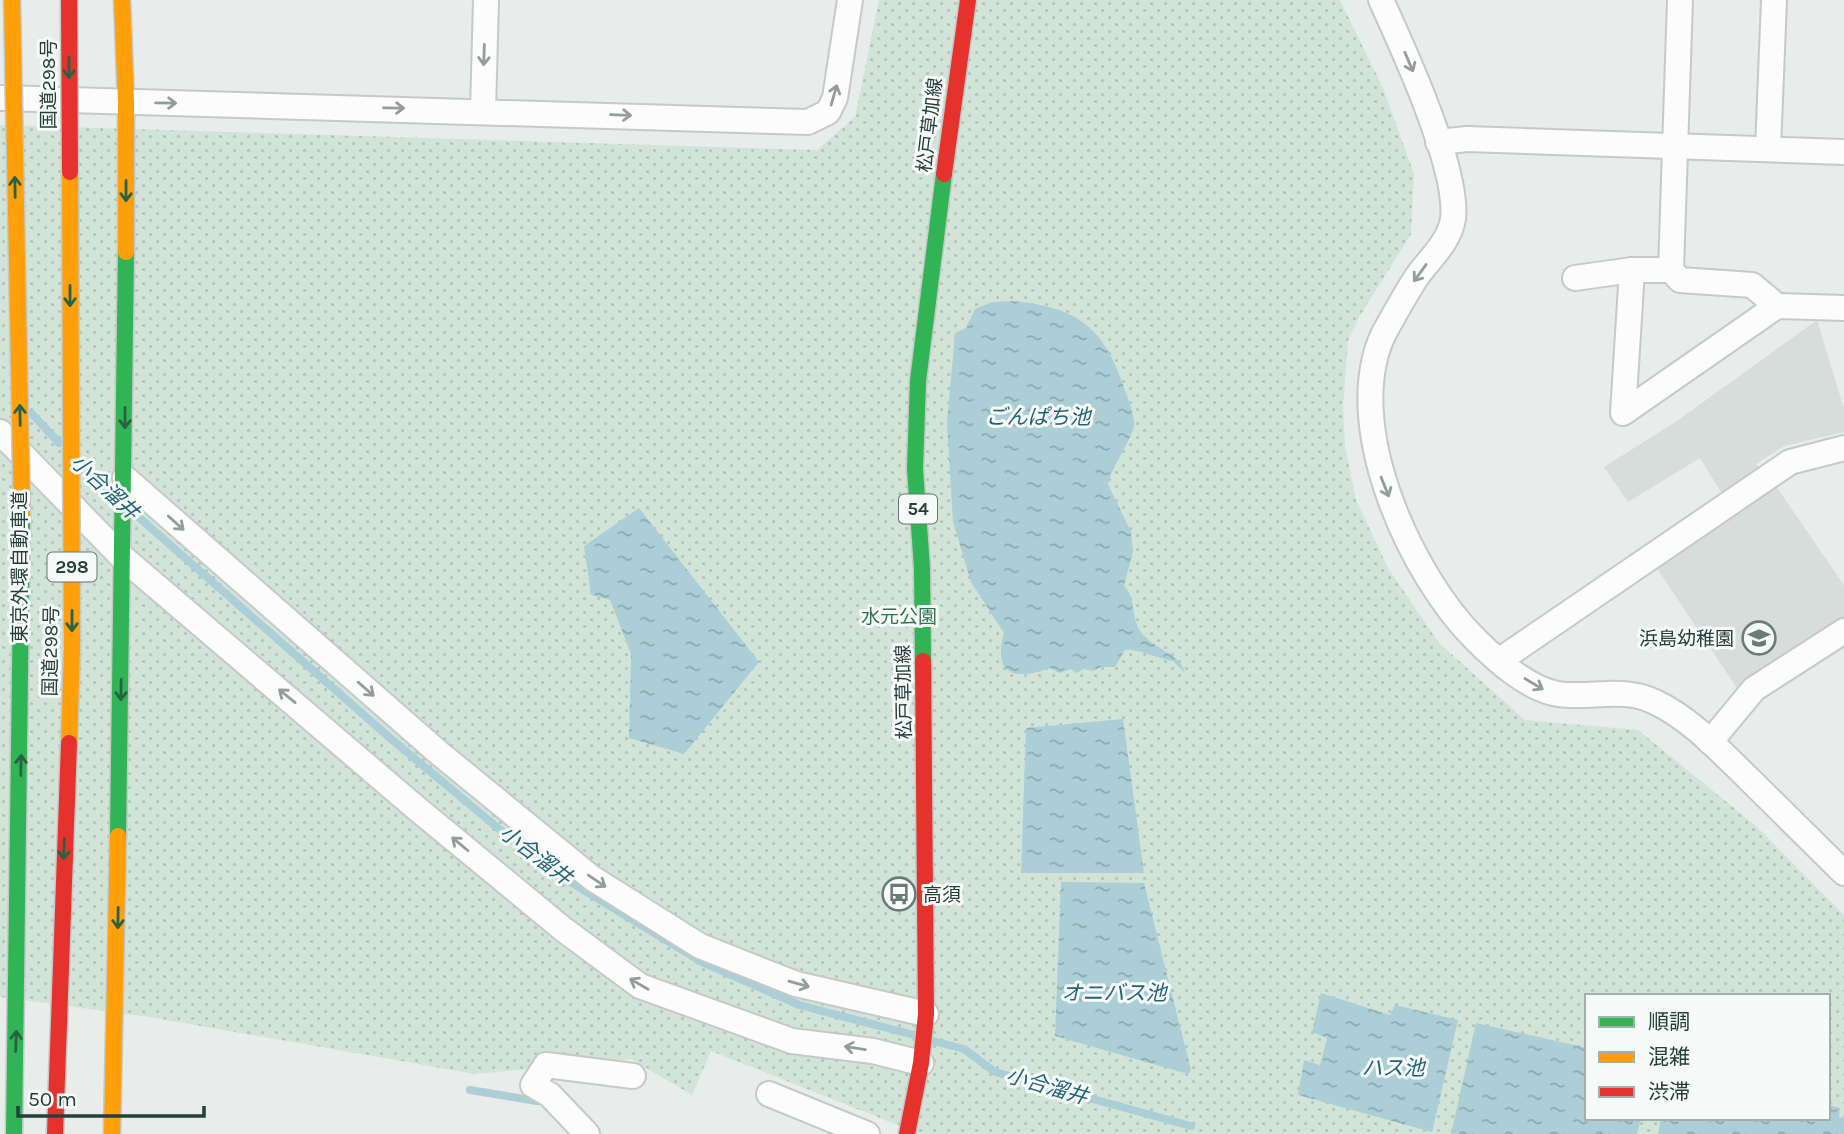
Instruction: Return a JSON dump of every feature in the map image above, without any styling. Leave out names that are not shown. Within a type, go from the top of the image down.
[{"type":"main road","name":"東京外環自動車道","points":[[12,0],[23,573],[14,1134]]},
{"type":"main road","name":"国道298号","points":[[55,1134],[72,649],[69,0]]},
{"type":"main road","points":[[113,1134],[125,482],[126,102],[122,0]]},
{"type":"main road","name":"松戸草加線","points":[[907,1134],[922,1059],[925,1017],[922,568],[915,469],[918,381],[959,50],[968,0]]},
{"type":"main road","points":[[36,84],[36,112]]},
{"type":"main road","name":"東京外環自動車道","points":[[40,446],[40,502]]},
{"type":"main road","points":[[30,1134],[33,957]]},
{"type":"street","points":[[482,110],[486,0]]},
{"type":"street","points":[[0,98],[795,121],[817,119],[828,112],[835,99],[850,0]]},
{"type":"street","points":[[1381,0],[1411,66],[1438,142],[1452,200],[1449,234],[1416,278],[1384,334],[1374,358],[1373,434],[1381,477],[1423,569],[1476,639],[1509,669],[1545,691],[1587,694],[1612,691],[1654,701],[1710,742],[1844,873]]},
{"type":"street","points":[[1680,0],[1671,270],[1680,280],[1752,285],[1777,306]]},
{"type":"street","points":[[1768,149],[1774,0]]},
{"type":"street","points":[[1438,142],[1466,138],[1844,152]]},
{"type":"street","points":[[1575,278],[1632,270],[1671,270]]},
{"type":"street","points":[[1632,270],[1623,413],[1777,306],[1844,308]]},
{"type":"street","points":[[0,432],[122,557],[415,807],[563,929],[640,986],[792,1041],[922,1059]]},
{"type":"street","points":[[1500,660],[1790,462],[1844,448]]},
{"type":"street","points":[[125,482],[439,753],[592,878],[700,946],[796,984],[925,1017]]},
{"type":"street","points":[[1710,742],[1754,689],[1844,631]]},
{"type":"street","points":[[587,1134],[550,1095],[534,1085],[546,1065],[633,1076]]},
{"type":"street","points":[[769,1094],[867,1134]]},
{"type":"shaded area","points":[[1817,320],[1844,409],[1844,432],[1784,446],[1756,464],[1773,482],[1844,585],[1844,629],[1741,694],[1654,564],[1732,510],[1700,458],[1628,502],[1604,467],[1677,421]]},
{"type":"green space","name":"水元公園","points":[[879,0],[1340,0],[1383,88],[1414,174],[1411,234],[1358,319],[1348,341],[1343,408],[1345,446],[1356,500],[1388,568],[1439,643],[1525,720],[1638,730],[1755,825],[1844,915],[1844,1134],[920,1134],[711,1051],[692,1095],[631,1059],[475,1074],[149,1017],[0,997],[0,125],[817,150],[855,117]]},
{"type":"water","name":"ごんぱち池","points":[[1014,301],[1056,309],[1087,325],[1099,337],[1118,371],[1134,422],[1133,430],[1108,484],[1131,532],[1133,551],[1124,586],[1131,597],[1141,632],[1178,661],[1185,673],[1173,661],[1129,650],[1125,650],[1115,667],[1101,667],[1094,671],[1084,669],[1076,673],[1071,669],[1059,673],[1050,668],[1017,674],[1004,666],[1001,647],[1004,633],[971,582],[953,522],[947,423],[955,333],[966,328],[975,309],[992,302]]},
{"type":"water","points":[[639,508],[759,662],[684,754],[629,738],[631,654],[610,600],[591,595],[584,546]]},
{"type":"water","points":[[1123,719],[1144,873],[1021,873],[1026,728]]},
{"type":"water","name":"オニバス池","points":[[1061,882],[1144,883],[1191,1070],[1188,1074],[1055,1036]]},
{"type":"water","name":"ハス池","points":[[1321,993],[1390,1015],[1395,1005],[1458,1020],[1432,1132],[1298,1095],[1304,1060],[1320,1065],[1327,1038],[1312,1032]]},
{"type":"water","name":"ハス池","points":[[1476,1023],[1585,1048],[1585,1120],[1640,1120],[1637,1134],[1451,1134]]},
{"type":"water","points":[[1830,1106],[1840,1108],[1839,1117],[1844,1118],[1844,1134],[1658,1134],[1661,1120],[1830,1120]]},
{"type":"waterway","name":"小合溜井","points":[[32,414],[59,443]]},
{"type":"waterway","name":"小合溜井","points":[[85,470],[114,497]]},
{"type":"waterway","name":"小合溜井","points":[[135,514],[390,738],[541,864],[702,962],[799,1005],[914,1035]]},
{"type":"waterway","name":"小合溜井","points":[[933,1041],[964,1049],[995,1072],[1191,1126]]},
{"type":"waterway","points":[[470,1090],[537,1101]]},
{"type":"traffic: fast","points":[[923,661],[922,568],[915,469],[918,381],[944,174]]},
{"type":"traffic: fast","points":[[118,836],[126,252]]},
{"type":"traffic: fast","points":[[14,1134],[22,519]]},
{"type":"traffic: slow","points":[[12,0],[22,519]]},
{"type":"traffic: slow","points":[[122,0],[126,102],[126,252]]},
{"type":"traffic: slow","points":[[69,743],[72,649],[70,172]]},
{"type":"traffic: slow","points":[[112,1134],[118,836]]},
{"type":"traffic: jam","points":[[69,0],[70,172]]},
{"type":"traffic: jam","points":[[944,174],[968,0]]},
{"type":"traffic: jam","points":[[907,1134],[921,1063],[926,1014],[923,661]]},
{"type":"traffic: jam","points":[[55,1134],[69,743]]},
{"type":"place","name":"浜島幼稚園","points":[[1759,638]]},
{"type":"place","name":"高須","points":[[899,894]]}]
